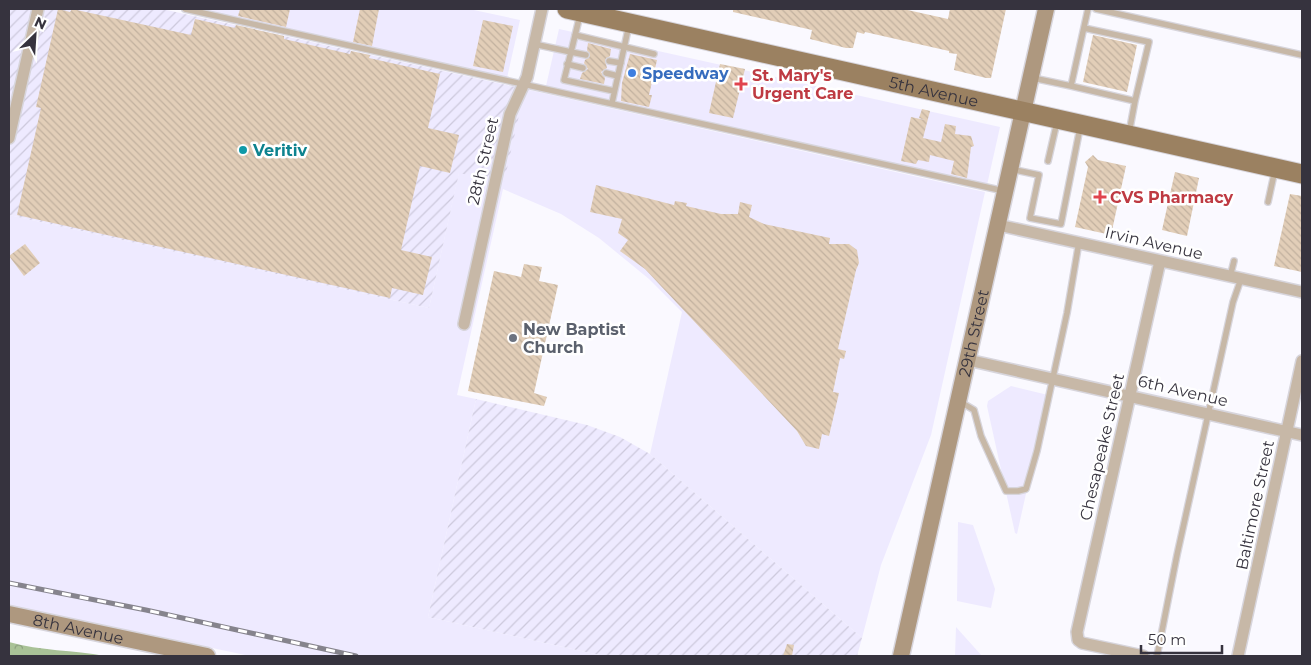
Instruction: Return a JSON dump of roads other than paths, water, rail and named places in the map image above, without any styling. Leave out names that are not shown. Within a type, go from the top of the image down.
[{"type":"main road","name":"29th Street","points":[[901,656],[1046,9]]},
{"type":"main road","name":"5th Avenue","points":[[574,10],[1302,174]]},
{"type":"main road","name":"8th Avenue","points":[[9,614],[207,656]]},
{"type":"street","points":[[9,138],[38,9]]},
{"type":"street","name":"28th Street","points":[[464,324],[510,114],[524,84],[542,9]]},
{"type":"street","name":"Irvin Avenue","points":[[998,225],[1302,292]]},
{"type":"street","name":"Chesapeake Street","points":[[1143,656],[1086,644],[1078,640],[1077,632],[1160,261]]},
{"type":"street","name":"6th Avenue","points":[[968,360],[1302,434]]},
{"type":"street","name":"Baltimore Street","points":[[1238,656],[1302,361]]},
{"type":"lane","points":[[185,9],[1006,191]]},
{"type":"lane","points":[[1071,86],[1088,9]]},
{"type":"lane","points":[[1096,9],[1302,55]]},
{"type":"lane","points":[[574,10],[575,35],[564,80],[614,91]]},
{"type":"lane","points":[[612,104],[630,23]]},
{"type":"lane","points":[[1084,28],[1149,42],[1129,134]]},
{"type":"lane","points":[[575,35],[654,54]]},
{"type":"lane","points":[[534,44],[586,55]]},
{"type":"lane","points":[[609,60],[621,63]]},
{"type":"lane","points":[[567,64],[583,68]]},
{"type":"lane","points":[[606,74],[618,76]]},
{"type":"lane","points":[[1031,77],[1135,101]]},
{"type":"lane","points":[[565,93],[567,80]]},
{"type":"lane","points":[[1048,161],[1058,118]]},
{"type":"lane","points":[[1011,169],[1039,175],[1030,218],[1061,224],[1081,123]]},
{"type":"lane","points":[[1268,202],[1276,168]]},
{"type":"lane","points":[[1043,234],[1046,221]]},
{"type":"lane","points":[[959,400],[974,410],[981,436],[1006,490],[1022,491],[1029,485],[1073,283],[1079,242]]},
{"type":"lane","points":[[1157,656],[1173,573],[1234,302],[1236,278],[1234,261]]},
{"type":"railway","points":[[9,583],[146,610],[356,656]]},
{"type":"place","name":"Speedway","points":[[632,73]]},
{"type":"place","name":"St. Mary's Urgent Care","points":[[741,84]]},
{"type":"place","name":"Veritiv","points":[[243,150]]},
{"type":"place","name":"CVS Pharmacy","points":[[1100,197]]},
{"type":"place","name":"New Baptist Church","points":[[513,338]]}]
